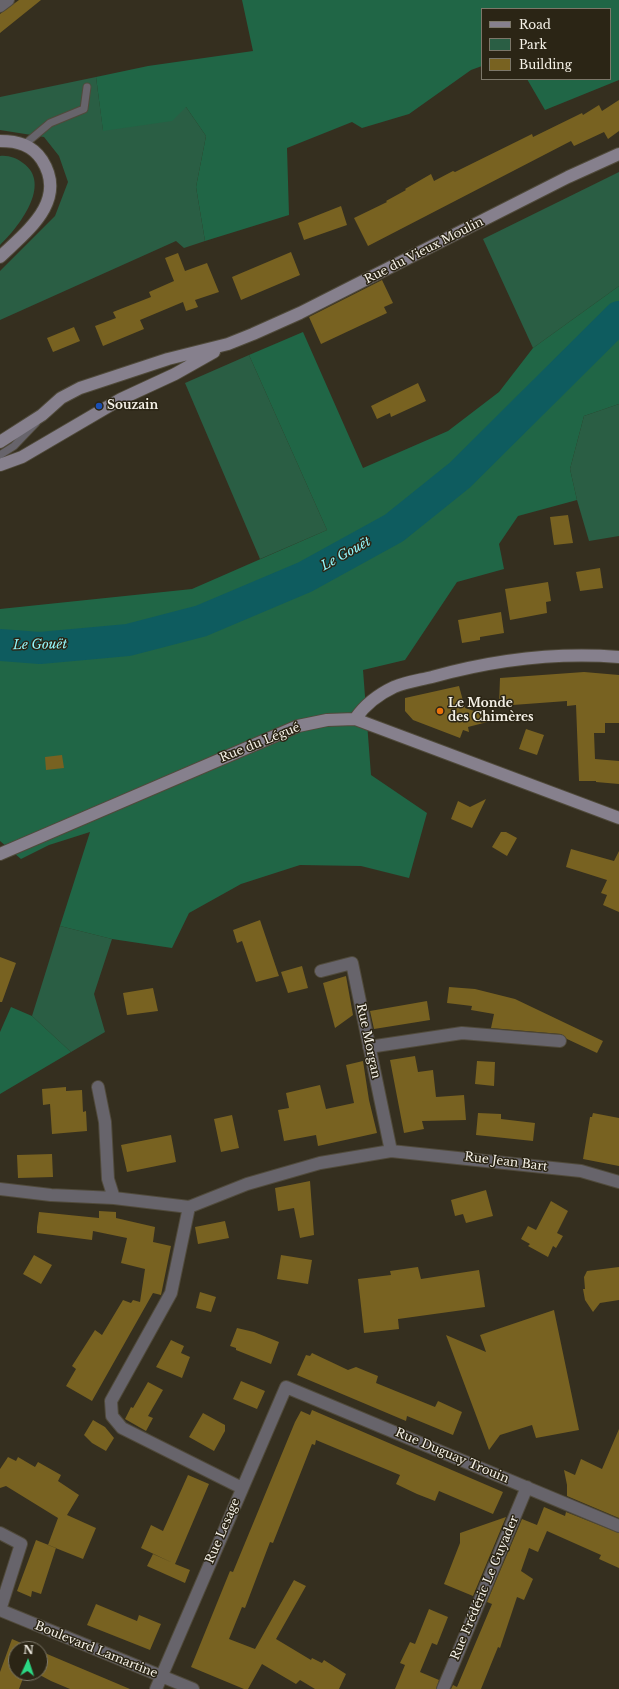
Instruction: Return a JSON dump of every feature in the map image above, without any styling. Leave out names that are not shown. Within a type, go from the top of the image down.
[{"type":"street","points":[[0,6],[8,0]]},
{"type":"street","points":[[0,141],[14,141],[25,144],[40,156],[48,170],[52,187],[48,203],[38,219],[0,257]]},
{"type":"street","name":"Rue du Vieux Moulin","points":[[0,466],[22,457],[121,400],[175,374],[228,344],[300,312],[619,154]]},
{"type":"street","name":"Rue du Vieux Moulin","points":[[0,442],[42,415],[62,398],[80,388],[168,359],[228,344]]},
{"type":"street","points":[[619,657],[566,656],[494,662],[394,687],[362,708],[355,719],[619,818]]},
{"type":"street","name":"Rue du Légué","points":[[0,854],[298,726],[327,720],[355,719]]},
{"type":"street","name":"Rue Morgan","points":[[321,971],[352,963],[391,1150]]},
{"type":"street","points":[[369,1047],[462,1033],[560,1041]]},
{"type":"street","points":[[98,1087],[105,1122],[108,1179],[114,1198]]},
{"type":"street","name":"Rue Jean Bart","points":[[189,1207],[247,1184],[320,1163],[391,1150],[581,1171],[619,1182]]},
{"type":"street","points":[[0,1189],[51,1195],[114,1198],[189,1207],[171,1293],[111,1401],[112,1416],[122,1428],[242,1488]]},
{"type":"street","name":"Rue Lesage","points":[[156,1689],[286,1387]]},
{"type":"street","name":"Rue Duguay Trouin","points":[[286,1387],[619,1526]]},
{"type":"street","name":"Rue Frédéric Le Guyader","points":[[443,1689],[527,1487]]},
{"type":"street","points":[[0,1533],[22,1544],[0,1610]]},
{"type":"street","name":"Boulevard Lamartine","points":[[0,1610],[193,1689]]},
{"type":"lane","points":[[25,144],[50,123],[84,109],[87,87]]},
{"type":"lane","name":"Rue du Vieux Moulin","points":[[0,455],[14,446],[42,415]]},
{"type":"green space","points":[[242,0],[619,0],[619,80],[545,110],[528,80],[611,80],[611,8],[481,8],[481,66],[471,70],[409,114],[362,128],[352,122],[287,148],[289,215],[205,241],[196,187],[206,136],[186,107],[172,121],[103,131],[96,77],[148,66],[253,51]]},
{"type":"green space","points":[[96,77],[103,130],[186,107],[206,136],[196,187],[205,241],[184,248],[176,241],[0,320],[0,271],[55,216],[68,182],[59,156],[44,137],[0,130],[0,97]]},
{"type":"green space","points":[[0,156],[12,157],[23,163],[31,172],[35,182],[34,194],[30,206],[15,228],[0,245]]},
{"type":"green space","points":[[619,172],[619,286],[533,348],[483,239]]},
{"type":"green space","points":[[619,286],[619,404],[584,416],[570,469],[577,500],[518,516],[499,544],[504,569],[457,582],[405,660],[363,670],[371,775],[427,813],[409,878],[361,866],[300,865],[241,884],[189,913],[172,948],[112,939],[60,926],[90,832],[49,845],[21,859],[0,841],[0,609],[192,589],[327,530],[249,355],[303,332],[363,468],[448,431],[499,392],[533,348]]},
{"type":"green space","points":[[249,355],[327,530],[260,559],[185,383]]},
{"type":"green space","points":[[619,404],[619,536],[589,541],[570,469],[584,416]]},
{"type":"green space","points":[[60,926],[112,939],[94,994],[105,1032],[71,1052],[32,1016]]},
{"type":"green space","points":[[11,1007],[32,1016],[71,1052],[0,1094],[0,1032]]},
{"type":"building","points":[[19,0],[41,0],[0,33],[0,14]]},
{"type":"building","points":[[619,100],[619,131],[608,139],[604,132],[574,146],[571,141],[368,246],[354,218],[387,202],[386,201],[431,174],[434,181],[532,134],[533,137],[582,113],[583,115],[599,105],[602,111]]},
{"type":"building","points":[[341,206],[347,225],[304,240],[298,223]]},
{"type":"building","points":[[291,252],[300,275],[241,300],[232,277]]},
{"type":"building","points":[[178,253],[185,271],[207,263],[219,292],[195,300],[198,307],[186,311],[183,302],[140,320],[144,329],[103,346],[95,326],[116,318],[113,312],[151,297],[149,292],[174,281],[165,258]]},
{"type":"building","points":[[382,280],[393,303],[384,307],[387,313],[321,344],[309,317]]},
{"type":"building","points":[[74,327],[80,341],[53,352],[47,338]]},
{"type":"building","points":[[418,383],[426,401],[391,417],[390,413],[377,419],[371,406]]},
{"type":"building","points":[[568,515],[573,543],[554,545],[550,517]]},
{"type":"building","points":[[600,568],[603,588],[580,591],[576,572]]},
{"type":"building","points":[[548,582],[551,601],[546,602],[547,613],[510,620],[505,589]]},
{"type":"building","points":[[501,612],[504,633],[480,637],[480,640],[462,643],[458,620]]},
{"type":"building","points":[[584,672],[619,675],[619,723],[605,723],[605,733],[594,733],[595,759],[619,761],[619,784],[596,781],[579,781],[576,705],[567,706],[567,701],[499,706],[500,678]]},
{"type":"building","points":[[459,686],[465,708],[499,719],[468,727],[469,732],[463,730],[460,738],[413,720],[405,711],[405,698]]},
{"type":"building","points":[[526,729],[544,735],[537,755],[519,749]]},
{"type":"building","points":[[62,755],[64,768],[46,770],[45,757]]},
{"type":"building","points":[[486,799],[472,828],[451,819],[458,801],[470,807]]},
{"type":"building","points":[[501,832],[506,832],[517,838],[507,856],[492,847]]},
{"type":"building","points":[[571,849],[614,861],[619,851],[619,912],[603,905],[607,895],[601,893],[607,880],[566,867]]},
{"type":"building","points":[[260,920],[279,976],[256,982],[242,941],[237,943],[233,930]]},
{"type":"building","points":[[0,957],[16,963],[2,1002],[0,1002]]},
{"type":"building","points":[[302,966],[308,988],[288,993],[281,972]]},
{"type":"building","points":[[346,976],[353,1015],[335,1028],[323,983]]},
{"type":"building","points":[[449,987],[475,989],[515,999],[603,1041],[597,1053],[567,1039],[561,1034],[491,1028],[494,1014],[471,1010],[472,1006],[447,1003]]},
{"type":"building","points":[[153,988],[158,1011],[127,1015],[123,993]]},
{"type":"building","points":[[427,1001],[430,1020],[374,1029],[370,1011]]},
{"type":"building","points":[[415,1056],[418,1072],[433,1070],[436,1097],[464,1095],[466,1120],[422,1121],[424,1129],[404,1133],[390,1060]]},
{"type":"building","points":[[363,1061],[369,1100],[377,1133],[318,1146],[316,1135],[284,1141],[278,1110],[289,1108],[286,1093],[320,1085],[326,1109],[354,1103],[346,1065]]},
{"type":"building","points":[[477,1061],[495,1062],[494,1086],[475,1084]]},
{"type":"building","points":[[66,1087],[66,1091],[82,1090],[83,1112],[86,1111],[87,1131],[52,1134],[50,1104],[43,1105],[42,1089]]},
{"type":"building","points":[[478,1113],[501,1114],[501,1119],[535,1123],[533,1141],[476,1135]]},
{"type":"building","points":[[593,1113],[619,1118],[619,1166],[583,1159],[590,1117],[592,1117]]},
{"type":"building","points":[[232,1115],[239,1148],[221,1152],[214,1119]]},
{"type":"building","points":[[171,1135],[176,1162],[127,1172],[121,1145]]},
{"type":"building","points":[[52,1154],[53,1177],[18,1178],[17,1155]]},
{"type":"building","points":[[310,1181],[314,1235],[300,1238],[294,1208],[278,1211],[275,1188]]},
{"type":"building","points":[[486,1190],[493,1216],[466,1223],[463,1214],[455,1216],[451,1200]]},
{"type":"building","points":[[551,1201],[568,1211],[557,1233],[563,1236],[556,1248],[553,1246],[548,1257],[528,1246],[530,1244],[521,1239],[528,1226],[536,1230]]},
{"type":"building","points":[[99,1211],[116,1212],[116,1218],[155,1227],[153,1242],[171,1246],[161,1295],[153,1293],[92,1401],[66,1386],[76,1369],[72,1366],[95,1330],[102,1335],[123,1300],[131,1303],[133,1300],[140,1302],[145,1269],[121,1263],[127,1238],[93,1231],[92,1240],[37,1233],[37,1227],[39,1212],[99,1218]]},
{"type":"building","points":[[225,1221],[229,1238],[198,1244],[195,1227]]},
{"type":"building","points":[[34,1255],[52,1265],[41,1284],[23,1274]]},
{"type":"building","points":[[281,1255],[312,1260],[308,1284],[277,1279]]},
{"type":"building","points":[[418,1267],[421,1279],[479,1270],[485,1307],[398,1319],[399,1329],[364,1333],[358,1279],[391,1275],[390,1271]]},
{"type":"building","points":[[619,1267],[619,1300],[600,1303],[593,1312],[585,1300],[583,1289],[585,1289],[584,1277],[587,1271]]},
{"type":"building","points":[[200,1292],[216,1297],[211,1312],[196,1308]]},
{"type":"building","points":[[554,1310],[579,1430],[536,1438],[532,1425],[500,1435],[489,1450],[446,1335],[486,1352],[480,1335]]},
{"type":"building","points":[[237,1328],[254,1332],[279,1342],[271,1364],[236,1350],[236,1348],[230,1346]]},
{"type":"building","points":[[171,1340],[184,1346],[181,1353],[190,1357],[182,1378],[156,1367]]},
{"type":"building","points":[[312,1353],[348,1370],[356,1367],[378,1376],[376,1383],[435,1407],[438,1401],[462,1412],[453,1435],[407,1416],[406,1421],[297,1375],[306,1355],[310,1356]]},
{"type":"building","points":[[241,1381],[265,1391],[257,1409],[233,1399]]},
{"type":"building","points":[[148,1382],[163,1390],[148,1416],[153,1418],[146,1431],[125,1419],[131,1407],[133,1408]]},
{"type":"building","points":[[312,1410],[503,1492],[493,1514],[439,1491],[435,1501],[396,1484],[400,1475],[316,1440],[315,1445],[312,1444],[273,1543],[270,1542],[245,1608],[242,1607],[229,1639],[255,1649],[294,1580],[306,1586],[276,1639],[311,1660],[312,1658],[322,1663],[324,1660],[346,1674],[339,1689],[315,1689],[300,1680],[296,1684],[262,1664],[248,1689],[244,1689],[191,1667],[230,1571],[233,1572],[295,1422],[301,1411],[310,1415]]},
{"type":"building","points":[[203,1413],[225,1425],[225,1431],[214,1451],[189,1437]]},
{"type":"building","points":[[93,1420],[105,1427],[114,1438],[106,1451],[92,1443],[84,1435]]},
{"type":"building","points":[[619,1429],[619,1518],[567,1496],[567,1485],[564,1470],[575,1475],[581,1459],[602,1469]]},
{"type":"building","points":[[8,1457],[16,1461],[18,1457],[35,1467],[38,1462],[61,1475],[58,1481],[79,1495],[67,1515],[96,1528],[83,1559],[48,1545],[58,1518],[6,1486],[0,1488],[0,1469]]},
{"type":"building","points":[[188,1475],[209,1484],[175,1564],[190,1570],[185,1583],[147,1566],[153,1554],[173,1563],[141,1548],[151,1525],[163,1531]]},
{"type":"building","points":[[544,1507],[565,1516],[566,1512],[619,1533],[619,1568],[599,1559],[601,1555],[547,1531],[538,1552],[529,1548],[521,1571],[533,1579],[524,1600],[517,1597],[500,1648],[498,1647],[481,1689],[451,1689],[453,1685],[457,1687],[492,1604],[487,1602],[522,1519],[537,1525]]},
{"type":"building","points":[[506,1517],[473,1596],[444,1584],[460,1543],[460,1533]]},
{"type":"building","points":[[36,1540],[56,1548],[41,1594],[32,1591],[31,1597],[17,1591]]},
{"type":"building","points":[[96,1604],[137,1621],[139,1615],[161,1624],[150,1650],[87,1625]]},
{"type":"building","points":[[429,1609],[448,1617],[437,1645],[432,1643],[420,1672],[439,1680],[436,1689],[395,1689],[405,1665],[400,1663],[410,1642],[415,1644]]},
{"type":"building","points":[[8,1650],[8,1681],[22,1681],[19,1689],[0,1689],[0,1672]]},
{"type":"building","points":[[48,1654],[130,1689],[70,1689],[48,1679]]},
{"type":"waterway","name":"Le Gouët","points":[[0,645],[40,648],[128,640],[201,621],[305,577],[394,528],[460,475],[619,317]]},
{"type":"place","name":"Souzain","points":[[99,406]]},
{"type":"place","name":"Le Monde des Chimères","points":[[440,711]]}]
